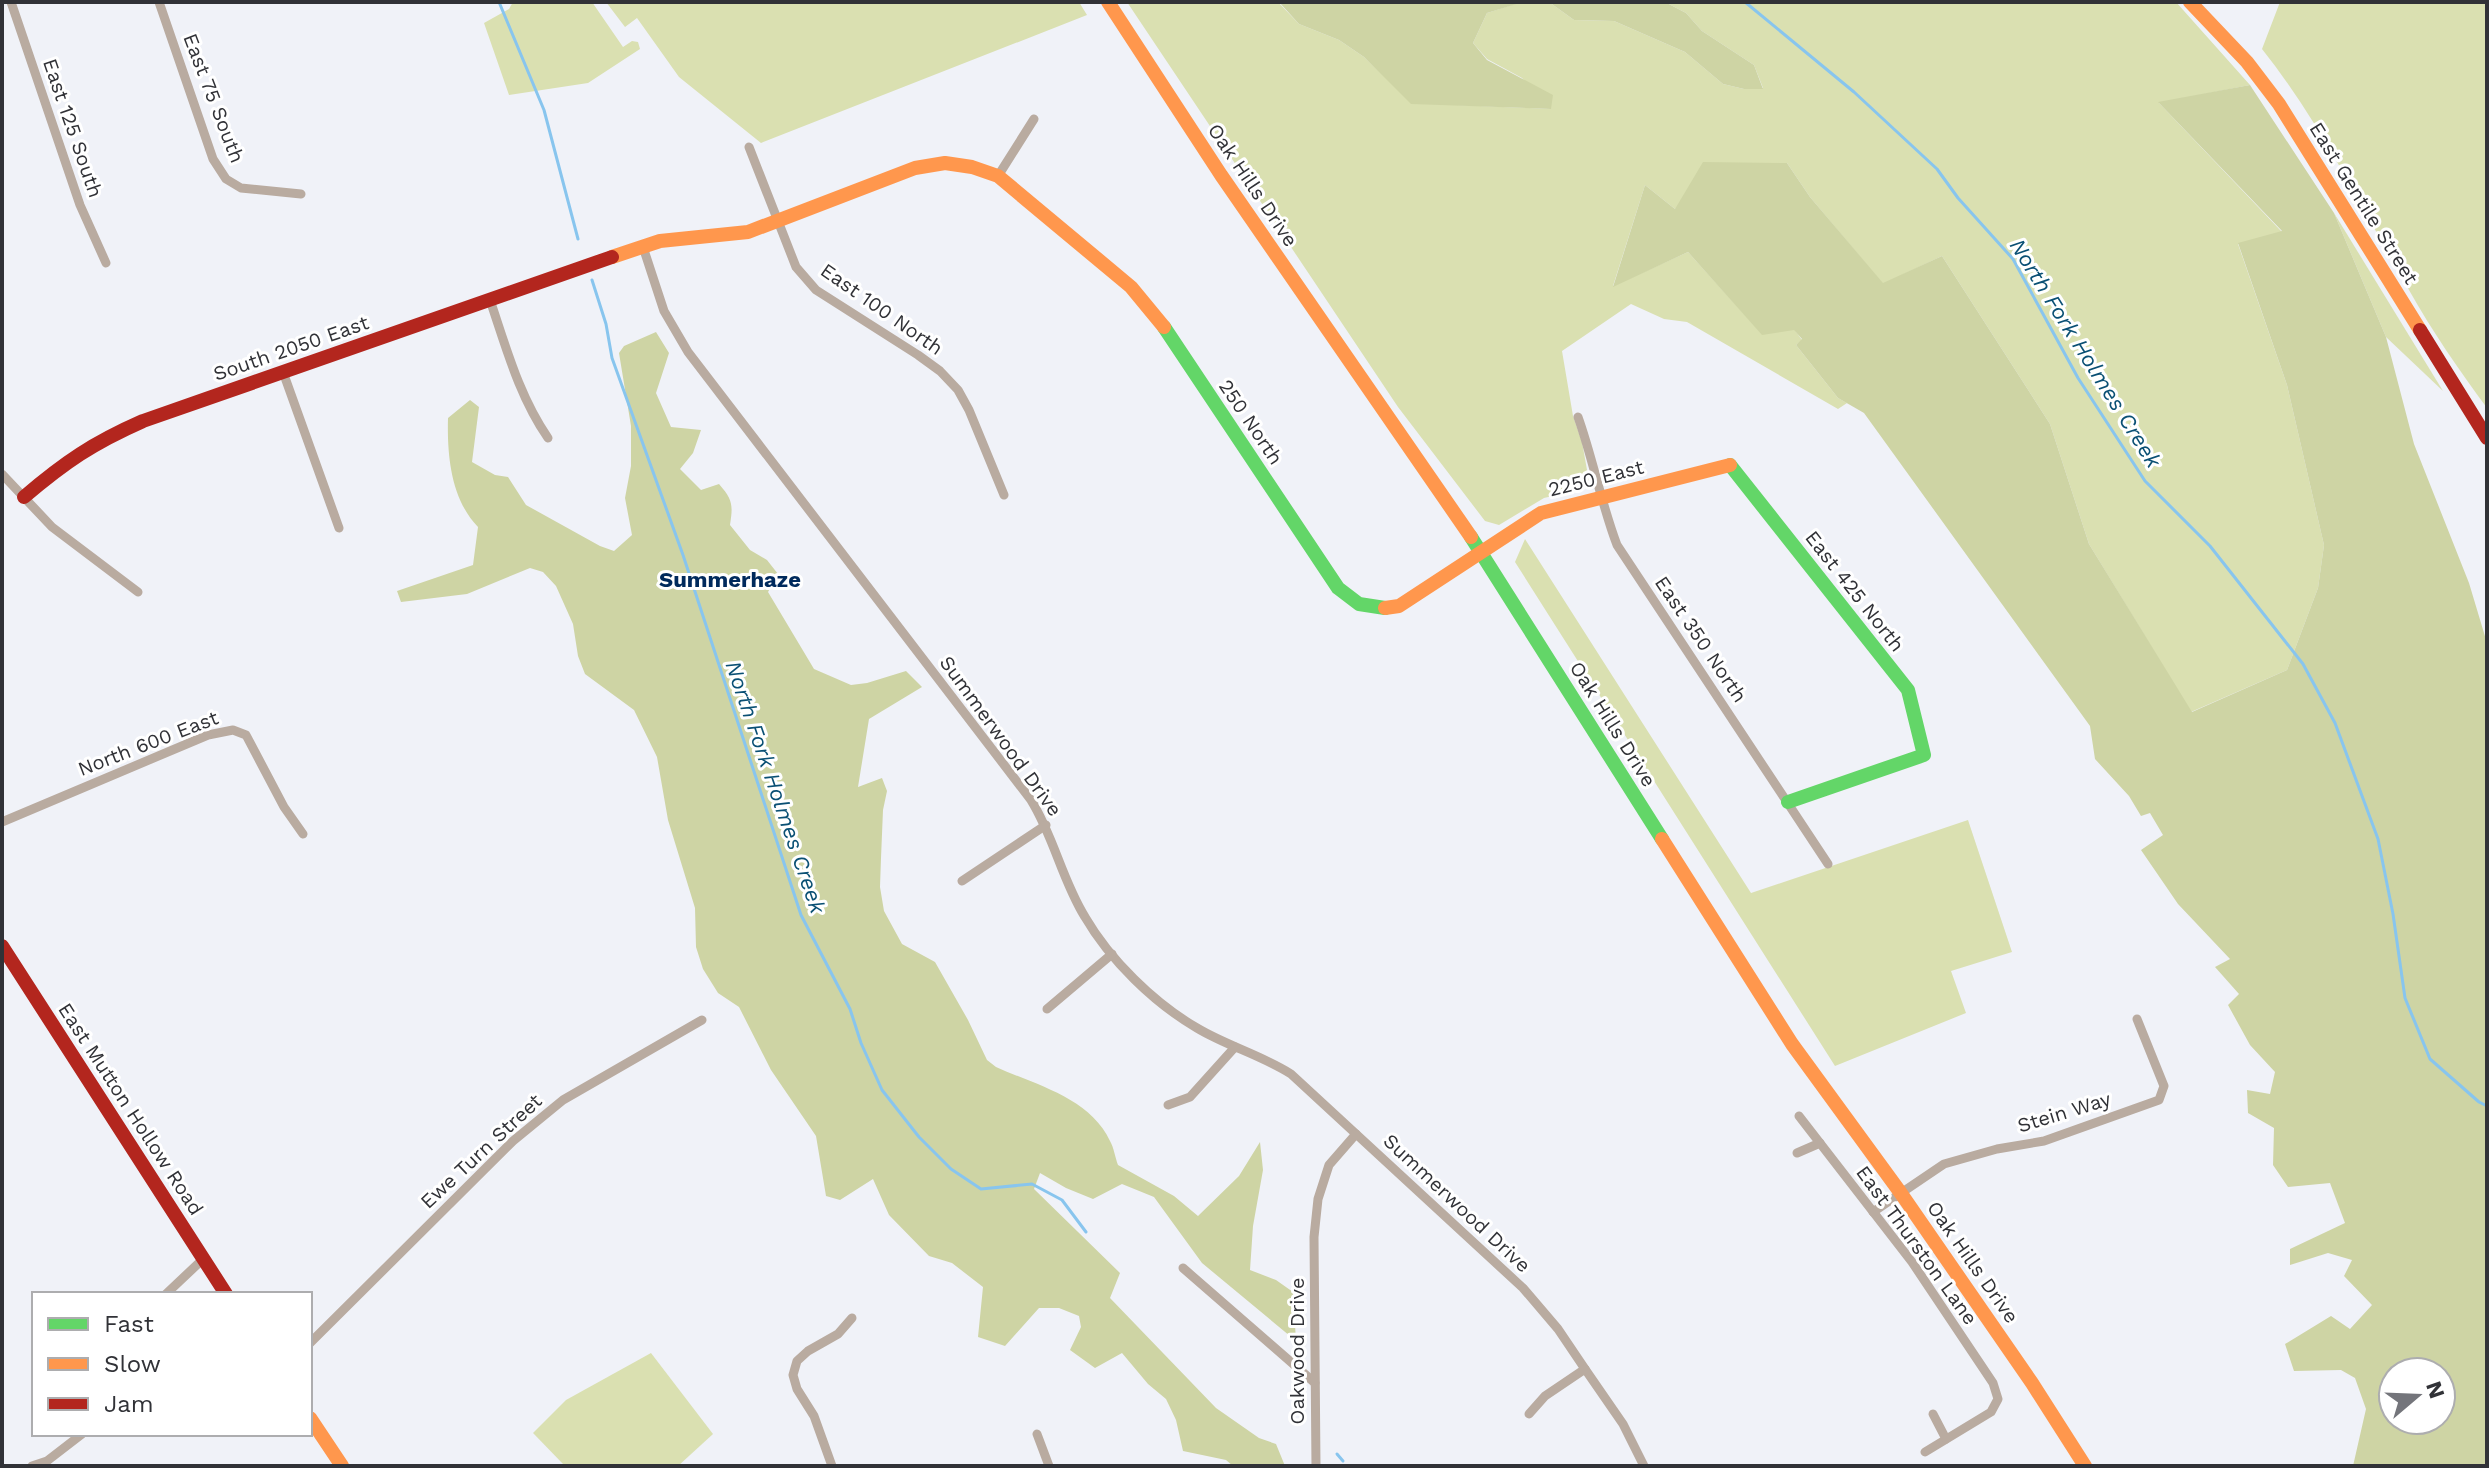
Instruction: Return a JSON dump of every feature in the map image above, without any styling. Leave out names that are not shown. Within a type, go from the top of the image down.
[{"type":"street","points":[[2,4],[10,2]]},
{"type":"street","name":"East 125 South","points":[[10,2],[80,205],[106,263]]},
{"type":"street","name":"East 75 South","points":[[159,2],[213,159],[226,179],[241,188],[301,194]]},
{"type":"street","name":"Oak Hills Drive","points":[[1108,2],[1230,188],[1480,551],[1792,1044],[1900,1192],[2032,1383],[2085,1466]]},
{"type":"street","name":"East Gentile Street","points":[[2190,2],[2247,62],[2279,104],[2487,438]]},
{"type":"street","points":[[998,176],[1034,119]]},
{"type":"street","name":"East 100 North","points":[[749,147],[796,267],[816,290],[918,355],[940,371],[958,390],[1004,495]]},
{"type":"street","name":"South 2050 East","points":[[24,497],[67,461],[103,439],[143,421],[643,247],[681,237],[748,232],[915,168],[945,163],[972,167],[998,176]]},
{"type":"street","name":"250 North","points":[[998,176],[1131,287],[1162,323],[1338,588],[1356,604],[1379,609],[1399,606],[1480,551]]},
{"type":"street","name":"Summerwood Drive","points":[[643,247],[664,311],[688,352],[1031,800],[1046,825],[1064,874],[1085,917],[1112,954],[1154,995],[1196,1028],[1268,1059],[1291,1074],[1523,1288],[1558,1329],[1623,1424],[1644,1466]]},
{"type":"street","points":[[490,300],[518,381],[534,418],[548,438]]},
{"type":"street","points":[[283,372],[339,528]]},
{"type":"street","name":"East 350 North","points":[[1578,417],[1594,461],[1601,498],[1617,545],[1828,864]]},
{"type":"street","name":"2250 East","points":[[1480,551],[1541,513],[1730,465]]},
{"type":"street","name":"East 425 North","points":[[1730,465],[1908,690],[1924,755],[1788,802]]},
{"type":"street","points":[[2,474],[52,527],[138,592]]},
{"type":"street","name":"North 600 East","points":[[2,822],[208,735],[233,730],[246,735],[284,807],[303,834]]},
{"type":"street","points":[[962,881],[1046,825]]},
{"type":"street","name":"East Mutton Hollow Road","points":[[2,946],[225,1292]]},
{"type":"street","points":[[1047,1009],[1112,954]]},
{"type":"street","name":"Stein Way","points":[[1900,1192],[1944,1164],[1997,1149],[2044,1141],[2159,1100],[2164,1086],[2137,1019]]},
{"type":"street","name":"Ewe Turn Street","points":[[312,1341],[515,1138],[563,1100],[702,1020]]},
{"type":"street","points":[[1168,1105],[1190,1097],[1235,1047]]},
{"type":"street","name":"East Thurston Lane","points":[[1799,1116],[1912,1262],[1993,1383],[1998,1399],[1991,1412],[1946,1439]]},
{"type":"street","name":"Oakwood Drive","points":[[1316,1466],[1314,1237],[1318,1199],[1329,1165],[1356,1134]]},
{"type":"street","points":[[1797,1153],[1820,1143]]},
{"type":"street","points":[[1873,1212],[1900,1192]]},
{"type":"street","points":[[168,1292],[202,1260]]},
{"type":"street","points":[[1183,1268],[1315,1383]]},
{"type":"street","points":[[832,1466],[814,1416],[797,1389],[793,1375],[797,1361],[838,1334],[852,1318]]},
{"type":"street","points":[[1529,1414],[1545,1396],[1585,1369]]},
{"type":"street","points":[[1925,1452],[1946,1439],[1933,1414]]},
{"type":"street","points":[[312,1421],[342,1466]]},
{"type":"street","points":[[1037,1434],[1049,1466]]},
{"type":"street","points":[[32,1466],[47,1461],[79,1436]]},
{"type":"green space","points":[[513,2],[592,2],[623,47],[632,41],[638,42],[640,49],[588,83],[509,95],[484,23],[509,9]]},
{"type":"green space","points":[[606,2],[1079,2],[1087,15],[761,143],[679,77],[637,18],[625,27]]},
{"type":"green space","points":[[1127,2],[1278,2],[1299,24],[1339,40],[1364,57],[1412,103],[1550,109],[1522,78],[1487,59],[1473,43],[1487,13],[1521,2],[1549,2],[1574,20],[1614,21],[1685,52],[1723,84],[1744,89],[1763,88],[1754,65],[1702,31],[1686,13],[1665,2],[2176,2],[2250,85],[2159,103],[2282,232],[2238,244],[2287,385],[2324,545],[2318,588],[2287,670],[2191,712],[2089,544],[2050,424],[1942,256],[1883,284],[1810,197],[1787,163],[1675,209],[1645,185],[1613,286],[1688,252],[1762,334],[1794,329],[1802,340],[1796,345],[1838,398],[1847,403],[1838,409],[1687,322],[1664,319],[1631,304],[1562,351],[1573,416],[1582,442],[1589,481],[1582,489],[1544,498],[1499,525],[1485,521],[1398,407]]},
{"type":"green space","points":[[1279,2],[1523,2],[1487,13],[1473,43],[1487,60],[1553,95],[1551,109],[1411,104],[1364,57],[1339,40],[1299,24]]},
{"type":"green space","points":[[1549,2],[1665,2],[1686,13],[1702,31],[1754,65],[1763,89],[1723,84],[1685,52],[1614,21],[1574,20]]},
{"type":"green space","points":[[2280,2],[2487,2],[2487,408],[2427,320],[2322,136],[2262,49]]},
{"type":"green space","points":[[2250,85],[2334,213],[2386,337],[2414,444],[2469,583],[2487,643],[2487,1466],[2353,1466],[2366,1409],[2355,1378],[2341,1370],[2294,1371],[2285,1344],[2331,1316],[2350,1329],[2372,1305],[2344,1276],[2352,1260],[2328,1253],[2290,1265],[2290,1249],[2345,1223],[2330,1183],[2288,1187],[2273,1165],[2274,1128],[2248,1113],[2247,1090],[2270,1094],[2275,1072],[2250,1045],[2228,1005],[2239,994],[2215,967],[2230,959],[2178,904],[2141,850],[2163,835],[2150,813],[2141,816],[2129,796],[2095,759],[2090,726],[1864,413],[1838,398],[1796,345],[1802,339],[1794,330],[1762,335],[1688,252],[1613,287],[1645,185],[1675,209],[1703,162],[1787,163],[1810,197],[1883,283],[1942,256],[2050,424],[2089,544],[2192,712],[2287,670],[2318,588],[2324,545],[2287,385],[2238,243],[2282,231],[2158,102]]},
{"type":"green space","points":[[2334,213],[2443,391],[2386,337]]},
{"type":"green space","points":[[656,332],[669,353],[656,393],[671,427],[701,430],[693,453],[680,469],[701,490],[719,484],[727,494],[732,507],[730,525],[750,550],[767,560],[778,574],[768,592],[814,669],[851,685],[906,671],[922,687],[869,719],[858,787],[882,778],[887,791],[883,810],[880,887],[884,911],[902,944],[935,962],[987,1060],[1076,1103],[1101,1126],[1118,1165],[1174,1196],[1198,1216],[1239,1176],[1260,1142],[1263,1170],[1253,1226],[1250,1270],[1276,1280],[1293,1292],[1296,1341],[1202,1263],[1154,1197],[1122,1184],[1093,1199],[1040,1173],[1034,1189],[1120,1273],[1110,1298],[1216,1408],[1259,1438],[1276,1444],[1285,1466],[1233,1466],[1226,1460],[1183,1451],[1176,1420],[1166,1399],[1148,1384],[1122,1353],[1095,1368],[1070,1350],[1081,1327],[1079,1316],[1059,1308],[1039,1308],[1005,1346],[978,1337],[983,1287],[952,1263],[929,1256],[889,1215],[873,1179],[840,1200],[826,1196],[816,1136],[771,1070],[739,1007],[718,993],[703,969],[696,947],[695,908],[668,820],[657,757],[634,710],[585,674],[578,656],[573,624],[556,586],[543,572],[530,568],[467,594],[401,602],[397,591],[473,565],[478,527],[456,490],[448,432],[448,418],[470,400],[479,407],[472,462],[495,475],[508,477],[526,505],[600,546],[614,551],[632,535],[625,498],[631,466],[631,426],[619,353],[624,346]]},
{"type":"green space","points":[[1525,539],[1751,893],[1968,820],[2012,952],[1951,971],[1966,1013],[1835,1066],[1515,562]]},
{"type":"green space","points":[[651,1353],[713,1434],[678,1466],[565,1466],[533,1433],[566,1400]]},
{"type":"waterway","name":"North Fork Holmes Creek","points":[[499,2],[544,110],[578,239]]},
{"type":"waterway","name":"North Fork Holmes Creek","points":[[1745,2],[1854,92],[1937,169],[1958,198],[2013,259],[2078,378],[2145,481],[2210,546],[2303,664],[2335,723],[2378,839],[2405,998],[2430,1059],[2487,1106]]},
{"type":"waterway","name":"North Fork Holmes Creek","points":[[592,280],[606,324],[612,358],[683,555],[801,915],[850,1009],[882,1090],[919,1137],[951,1169],[981,1189],[1032,1184],[1062,1200],[1086,1232]]},
{"type":"waterway","name":"North Fork Holmes Creek","points":[[1337,1454],[1343,1461]]},
{"type":"traffic: fast","points":[[1164,327],[1338,588],[1359,604],[1385,608]]},
{"type":"traffic: fast","points":[[1730,465],[1908,690],[1924,755],[1788,802]]},
{"type":"traffic: fast","points":[[1471,537],[1662,839]]},
{"type":"traffic: slow","points":[[1108,2],[1221,175],[1471,537]]},
{"type":"traffic: slow","points":[[2190,2],[2247,62],[2279,104],[2420,330]]},
{"type":"traffic: slow","points":[[612,257],[660,241],[748,232],[915,168],[945,163],[972,167],[998,176],[1131,287],[1164,327]]},
{"type":"traffic: slow","points":[[1385,608],[1399,606],[1541,513],[1730,465]]},
{"type":"traffic: slow","points":[[1662,839],[1792,1044],[1900,1192],[2032,1383],[2085,1466]]},
{"type":"traffic: slow","points":[[312,1421],[342,1466]]},
{"type":"traffic: jam","points":[[24,497],[80,454],[143,421],[612,257]]},
{"type":"traffic: jam","points":[[2420,330],[2487,438]]},
{"type":"traffic: jam","points":[[2,946],[225,1292]]},
{"type":"district","name":"Summerhaze","points":[[730,579]]}]
